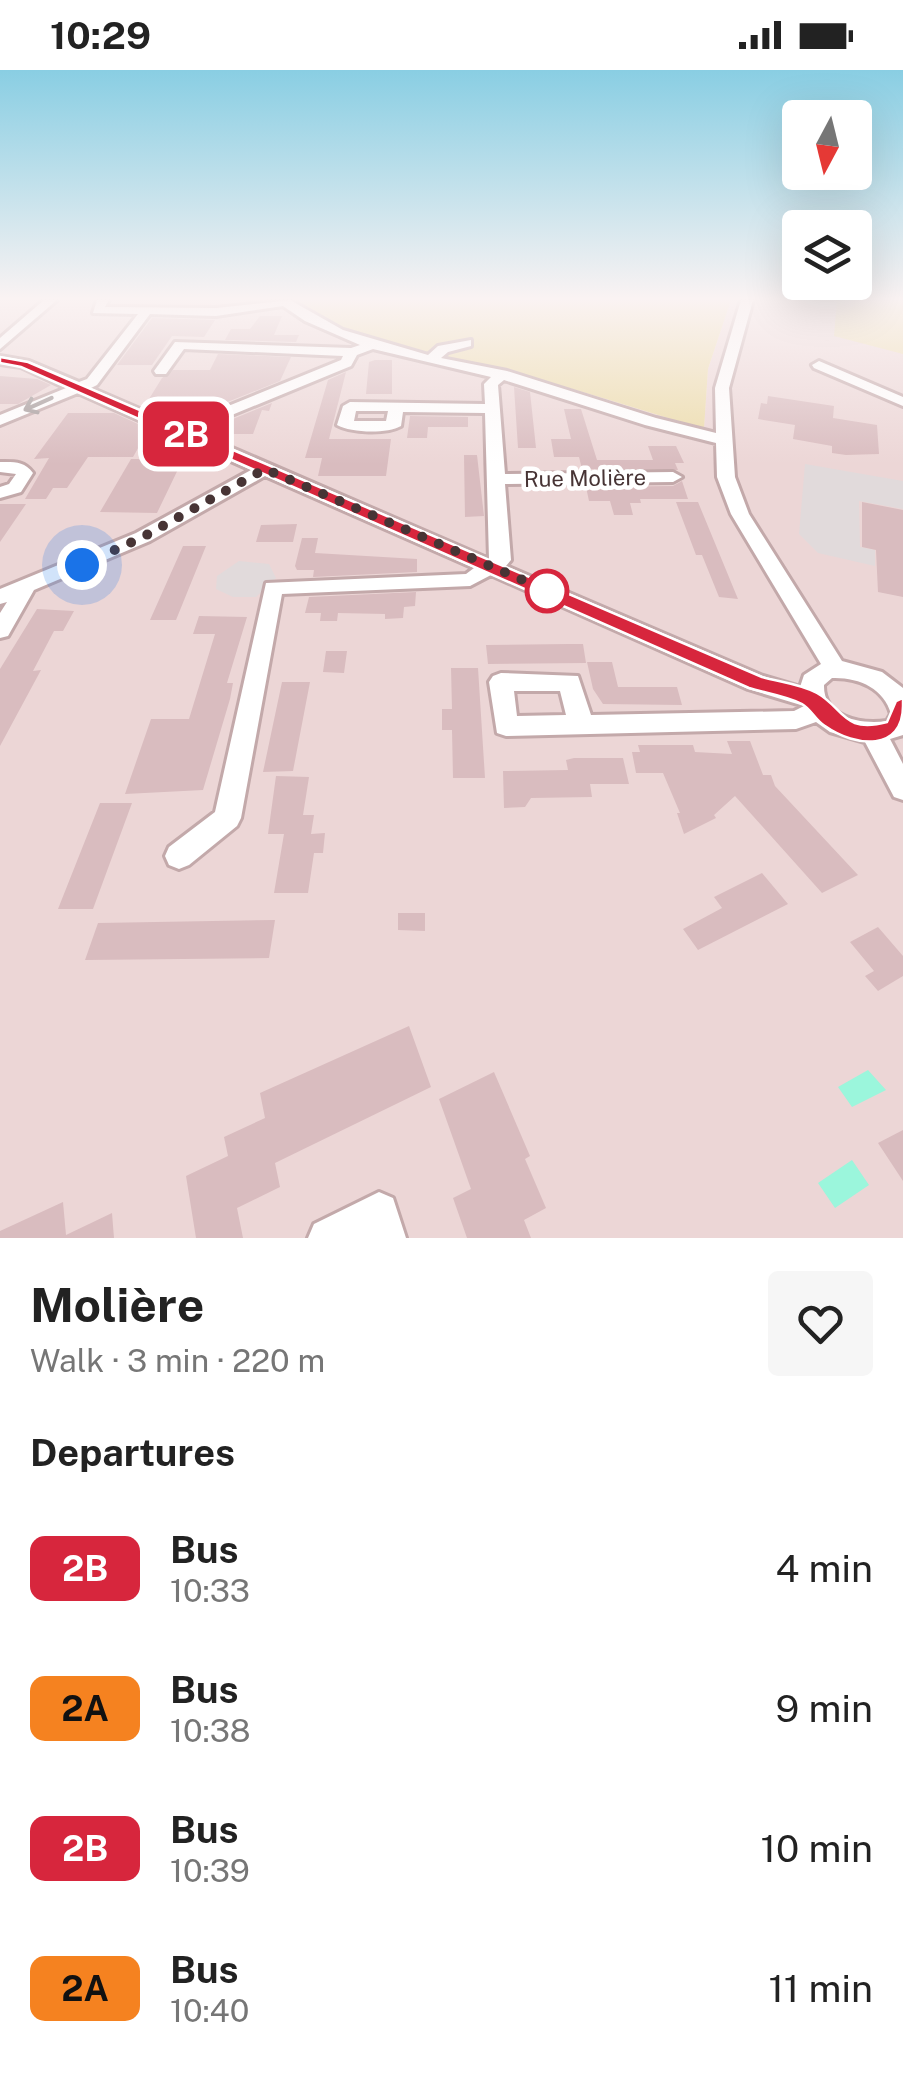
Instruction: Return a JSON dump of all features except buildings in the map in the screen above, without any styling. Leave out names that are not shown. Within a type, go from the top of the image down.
[{"type":"street","points":[[0,420],[92,382],[113,355]]},
{"type":"street","points":[[161,371],[173,355]]},
{"type":"street","points":[[180,431],[346,363],[351,355]]},
{"type":"street","points":[[410,355],[502,374],[723,439]]},
{"type":"street","points":[[432,359],[437,355]]},
{"type":"street","points":[[732,355],[722,388],[726,477],[740,514],[835,668]]},
{"type":"street","points":[[725,414],[747,355]]},
{"type":"street","points":[[0,360],[24,364],[779,692],[815,704],[844,727],[874,734],[894,728],[903,714],[902,706],[881,682],[858,671],[835,668],[820,672],[812,680],[815,704]]},
{"type":"street","points":[[819,365],[903,402]]},
{"type":"street","name":"Rue Molière","points":[[492,568],[501,560],[491,384],[502,374]]},
{"type":"street","points":[[396,407],[393,426],[342,432],[350,398],[396,407],[492,409]]},
{"type":"street","points":[[0,468],[20,467],[25,473],[15,488],[0,493]]},
{"type":"street","points":[[0,597],[143,537],[265,469]]},
{"type":"street","name":"Rue Molière","points":[[496,479],[673,477]]},
{"type":"street","points":[[179,856],[227,818],[273,588],[470,580],[492,568]]},
{"type":"street","points":[[0,631],[24,590]]},
{"type":"street","points":[[581,726],[796,720],[815,704]]},
{"type":"street","points":[[874,734],[903,789]]},
{"type":"street","points":[[328,1238],[379,1212],[386,1238]]},
{"type":"shaded area","points":[[0,355],[449,355],[704,428],[708,369],[713,355],[903,355],[903,1238],[0,1238]]},
{"type":"shaded area","points":[[437,355],[713,355],[708,369],[704,429],[528,377]]},
{"type":"shaded area","points":[[805,464],[903,481],[903,509],[859,501],[860,547],[875,550],[875,566],[818,553],[799,534]]},
{"type":"shaded area","points":[[239,561],[269,564],[276,578],[256,597],[233,597],[216,589],[217,576]]},
{"type":"shaded area","points":[[868,1070],[886,1090],[852,1107],[838,1087]]},
{"type":"shaded area","points":[[852,1160],[869,1185],[835,1208],[818,1183]]},
{"type":"bus line","name":"2B","points":[[0,360],[24,364],[756,683],[812,699],[830,720],[852,730],[886,732],[900,722],[903,706]]},
{"type":"route","points":[[82,565],[143,537],[265,469],[560,596],[547,591]]}]
